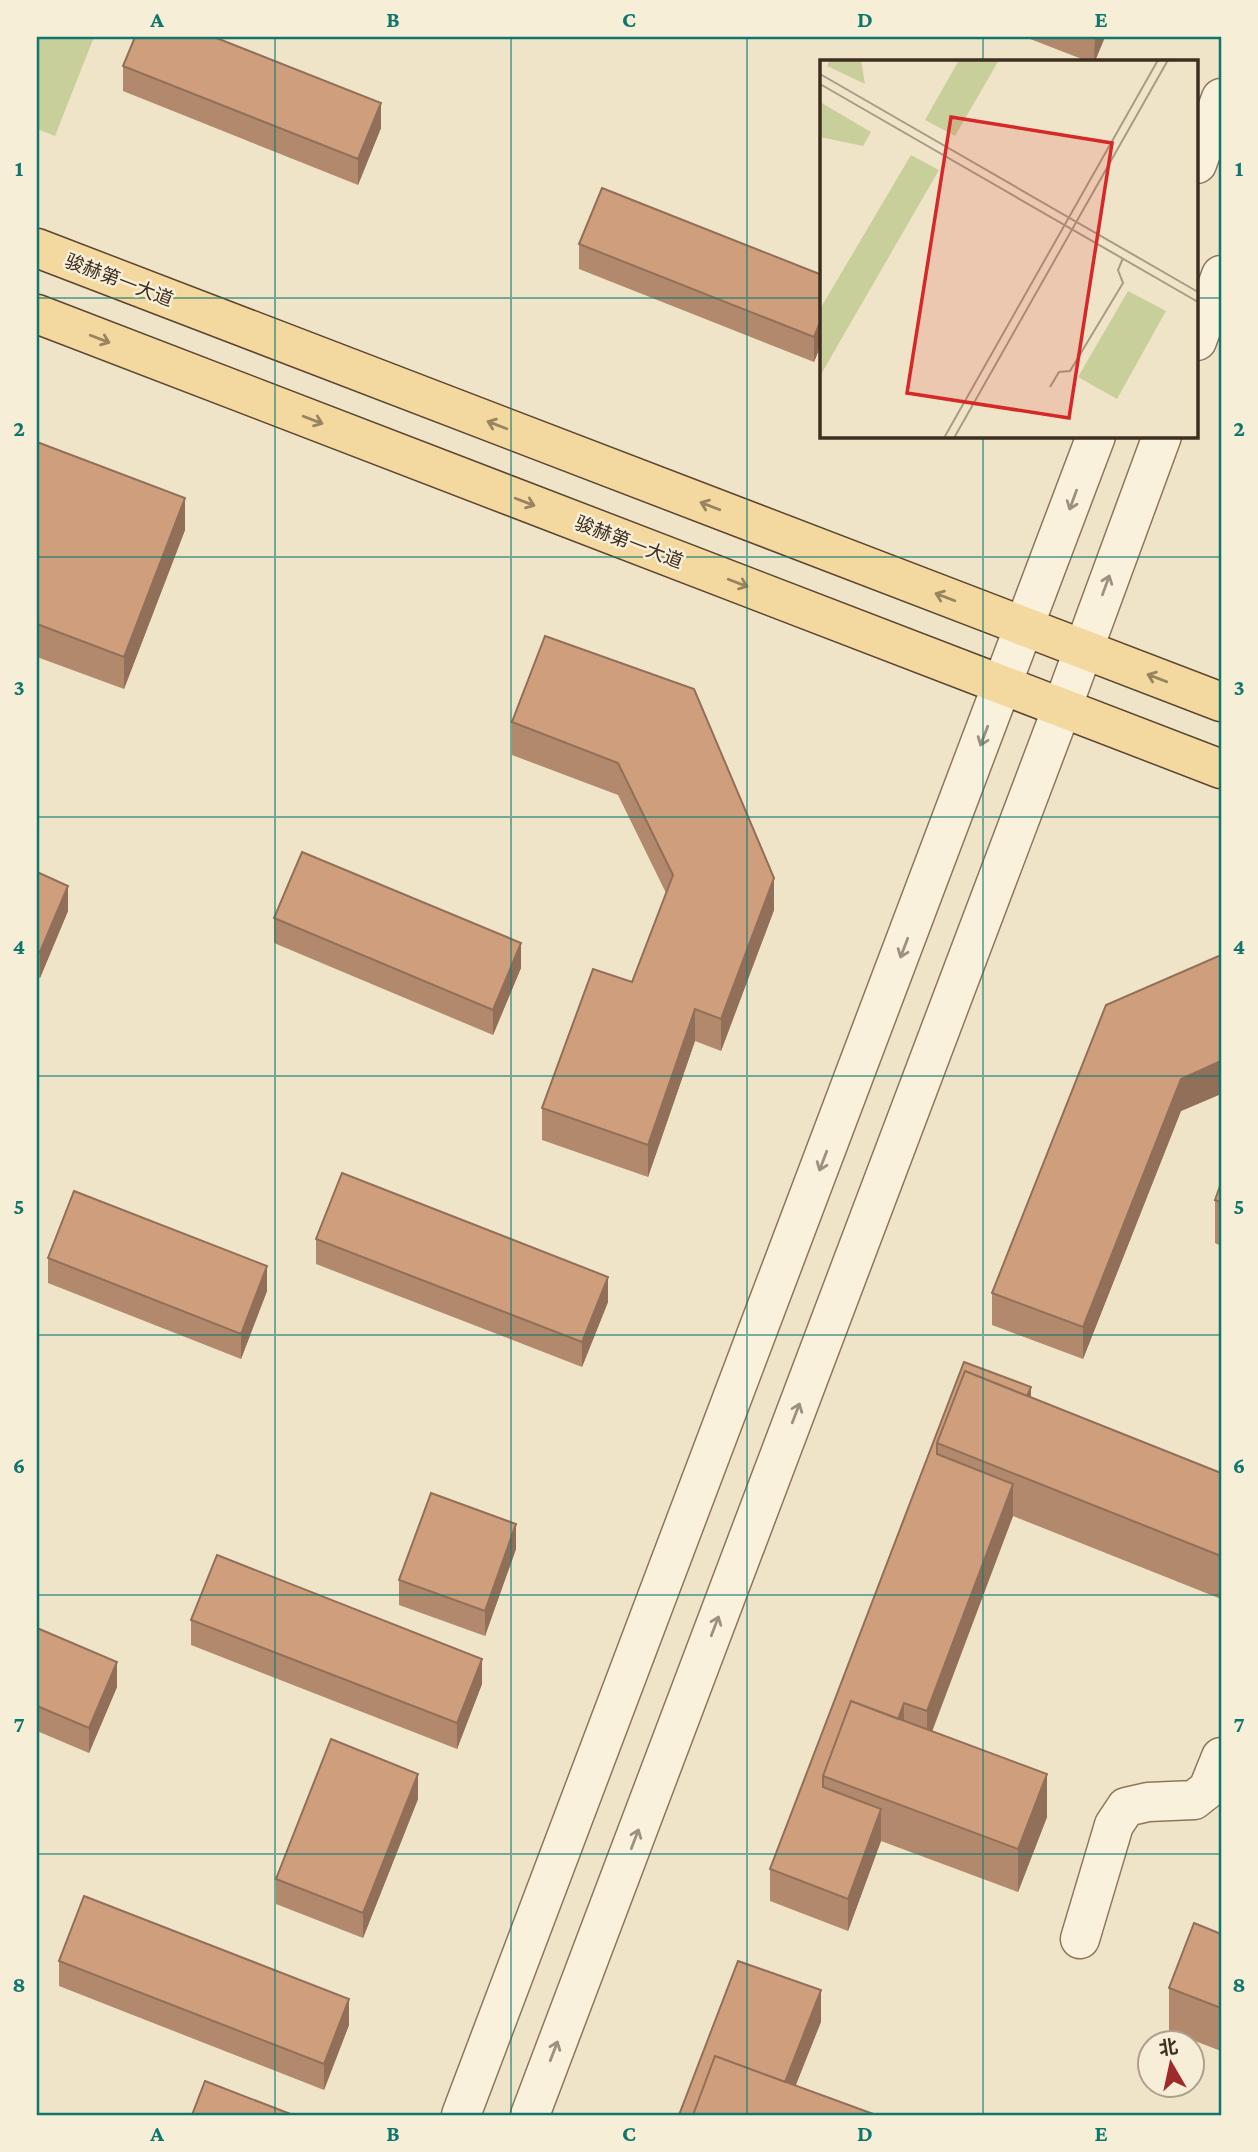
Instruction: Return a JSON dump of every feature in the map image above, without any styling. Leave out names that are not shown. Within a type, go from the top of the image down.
[{"type":"main road","name":"骏赫第一大道","points":[[37,248],[1221,702]]},
{"type":"main road","name":"骏赫第一大道","points":[[37,314],[1221,769]]},
{"type":"street","points":[[1198,161],[1221,98]]},
{"type":"street","points":[[1198,338],[1221,275]]},
{"type":"street","points":[[461,2115],[1095,438]]},
{"type":"street","points":[[530,2115],[1062,708],[1161,438]]},
{"type":"street","points":[[1080,1938],[1114,1825],[1126,1807],[1148,1802],[1194,1800],[1208,1789],[1221,1757]]},
{"type":"green space","points":[[37,37],[94,37],[55,136],[37,129]]},
{"type":"building","points":[[135,37],[214,37],[381,103],[358,159],[123,66]]},
{"type":"building","points":[[602,188],[820,274],[820,322],[814,337],[579,244]]},
{"type":"building","points":[[37,442],[185,498],[124,657],[37,624]]},
{"type":"building","points":[[545,636],[694,689],[774,878],[721,1019],[695,1009],[648,1145],[542,1108],[593,969],[632,982],[673,875],[618,763],[512,722]]},
{"type":"building","points":[[302,852],[521,943],[493,1010],[274,918]]},
{"type":"building","points":[[37,872],[68,886],[40,952],[37,951]]},
{"type":"building","points":[[1221,955],[1221,1061],[1181,1079],[1083,1327],[992,1293],[1106,1005]]},
{"type":"building","points":[[342,1173],[608,1277],[582,1342],[316,1239]]},
{"type":"building","points":[[1221,1183],[1221,1202],[1215,1200]]},
{"type":"building","points":[[74,1191],[267,1266],[241,1334],[48,1258]]},
{"type":"building","points":[[964,1362],[1031,1387],[1027,1396],[965,1371],[937,1443],[937,1454],[1013,1484],[927,1711],[904,1703],[898,1719],[851,1701],[823,1776],[823,1787],[881,1809],[848,1899],[770,1869]]},
{"type":"building","points":[[965,1371],[1221,1473],[1221,1556],[937,1443]]},
{"type":"building","points":[[431,1493],[516,1524],[485,1611],[399,1580]]},
{"type":"building","points":[[217,1555],[482,1659],[457,1723],[191,1620]]},
{"type":"building","points":[[37,1628],[117,1662],[89,1728],[37,1706]]},
{"type":"building","points":[[851,1701],[1047,1774],[1018,1849],[823,1776]]},
{"type":"building","points":[[331,1739],[418,1774],[363,1913],[276,1879]]},
{"type":"building","points":[[84,1896],[349,1999],[324,2064],[59,1961]]},
{"type":"building","points":[[1194,1923],[1221,1934],[1221,2008],[1169,1988]]},
{"type":"building","points":[[738,1961],[821,1990],[785,2082],[715,2056],[693,2115],[679,2115]]},
{"type":"building","points":[[715,2056],[876,2115],[693,2115]]},
{"type":"building","points":[[205,2081],[293,2115],[192,2115]]}]
